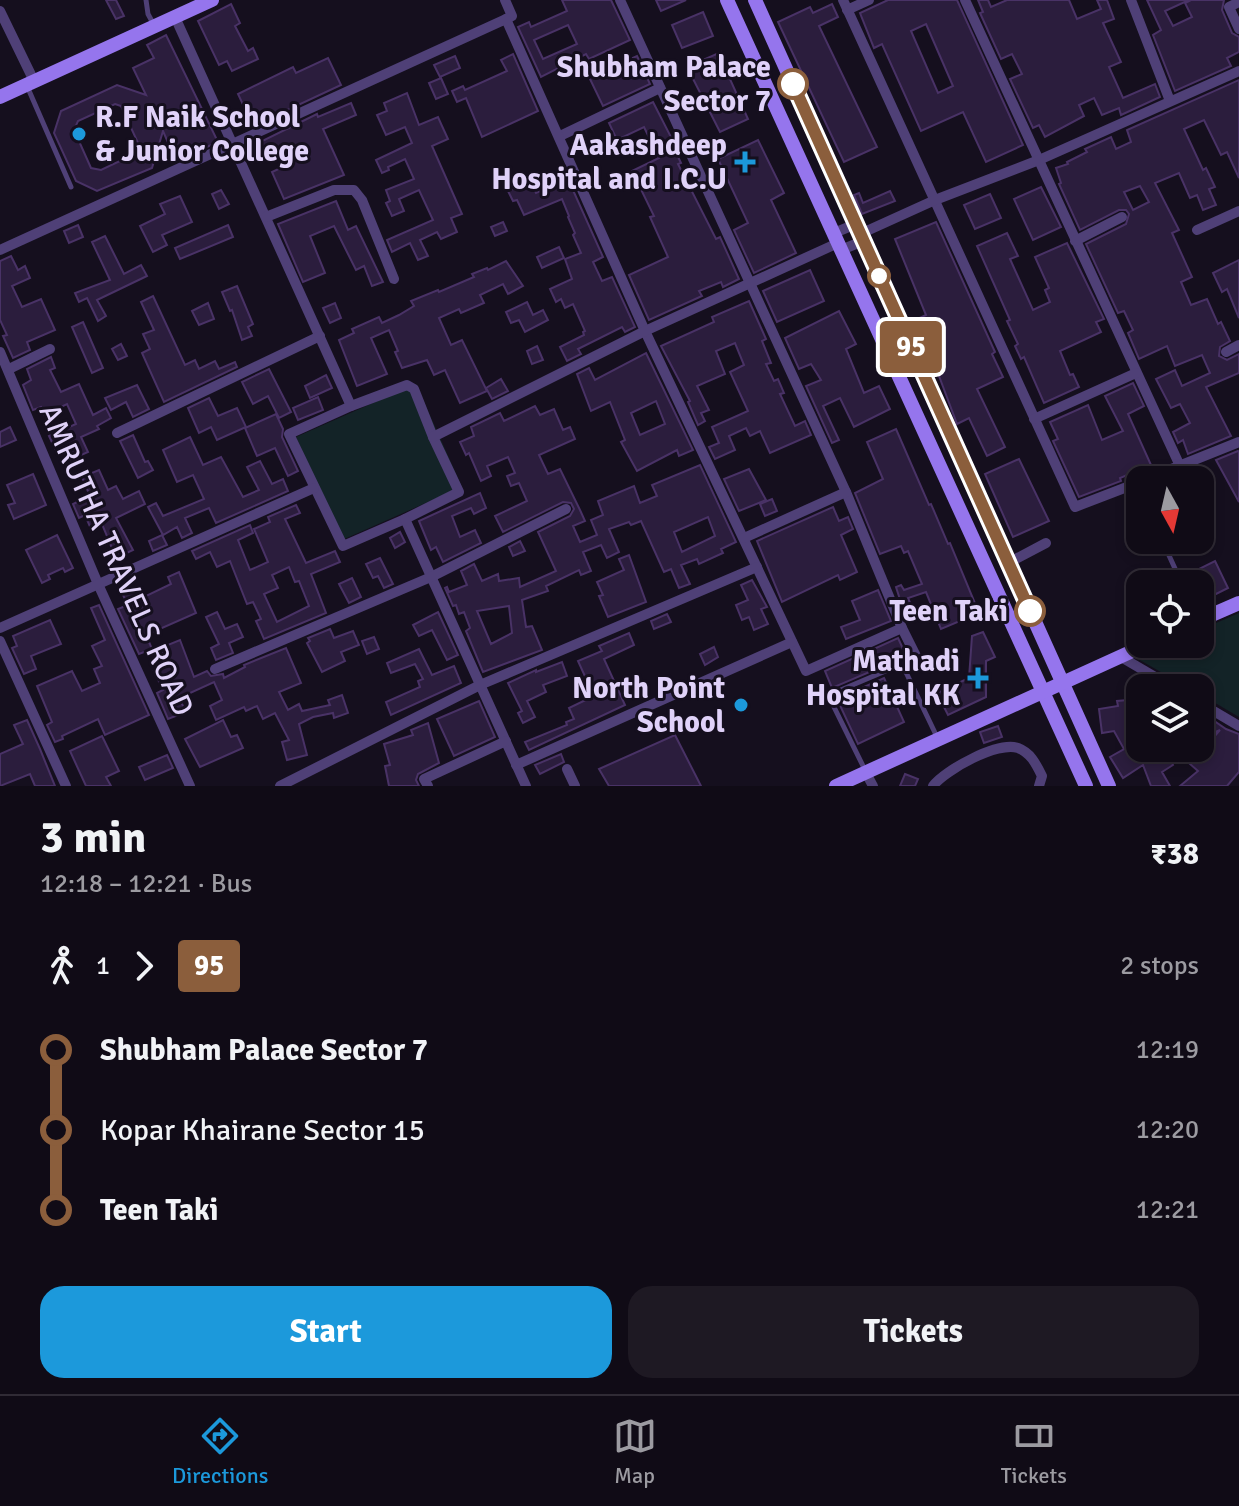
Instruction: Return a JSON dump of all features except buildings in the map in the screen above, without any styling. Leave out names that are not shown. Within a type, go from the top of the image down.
[{"type":"main road","points":[[0,97],[210,0]]},
{"type":"main road","points":[[727,0],[1086,786]]},
{"type":"main road","points":[[755,0],[1109,786]]},
{"type":"main road","points":[[1214,614],[1239,603]]},
{"type":"main road","points":[[836,786],[870,780],[938,740],[1126,655]]},
{"type":"street","points":[[0,250],[506,19],[512,16],[505,0]]},
{"type":"street","points":[[620,0],[846,492],[916,656]]},
{"type":"street","points":[[869,0],[845,5],[1075,507],[1126,487]]},
{"type":"street","points":[[965,0],[1180,466],[1239,442]]},
{"type":"street","points":[[1131,0],[1170,101]]},
{"type":"street","points":[[1239,2],[1229,7],[1239,29]]},
{"type":"street","points":[[0,11],[30,83]]},
{"type":"street","points":[[175,17],[351,406]]},
{"type":"street","points":[[506,19],[645,331],[806,671],[902,628]]},
{"type":"street","points":[[433,437],[645,331],[838,242],[1039,160],[1239,71]]},
{"type":"street","points":[[560,136],[660,88]]},
{"type":"street","points":[[266,217],[334,190],[354,190],[362,200],[394,279]]},
{"type":"street","points":[[1197,230],[1239,211]]},
{"type":"street","points":[[1075,241],[1122,217]]},
{"type":"street","points":[[838,242],[860,233]]},
{"type":"street","points":[[117,433],[320,336]]},
{"type":"street","points":[[1226,352],[1239,345]]},
{"type":"street","points":[[6,378],[50,349]]},
{"type":"street","name":"AMRUTHA TRAVELS ROAD","points":[[0,352],[6,378],[190,786]]},
{"type":"street","points":[[1034,419],[1136,373]]},
{"type":"street","points":[[407,385],[414,389],[459,492],[343,546],[289,434],[351,406],[407,385]]},
{"type":"street","points":[[0,628],[314,488]]},
{"type":"street","points":[[744,538],[846,492]]},
{"type":"street","points":[[215,669],[431,577],[566,509]]},
{"type":"street","points":[[405,519],[526,786]]},
{"type":"street","points":[[1008,563],[1046,543]]},
{"type":"street","points":[[280,786],[480,685],[757,567]]},
{"type":"street","points":[[0,641],[66,786]]},
{"type":"street","points":[[516,765],[792,642]]},
{"type":"street","points":[[1121,657],[1150,674]]},
{"type":"street","points":[[1214,711],[1239,726]]},
{"type":"street","points":[[428,786],[424,779],[506,741]]},
{"type":"street","points":[[933,786],[962,764],[988,752],[1015,746],[1031,755],[1042,776],[1039,786]]},
{"type":"street","points":[[567,769],[575,786]]},
{"type":"lane","points":[[146,0],[154,26]]},
{"type":"lane","points":[[30,83],[71,187]]},
{"type":"lane","points":[[870,780],[833,705],[831,697],[836,692],[902,664],[938,740]]},
{"type":"shaded area","points":[[416,384],[462,487],[342,540],[296,437]]},
{"type":"shaded area","points":[[1239,613],[1239,717],[1214,702],[1214,674],[1164,674],[1138,659],[1214,658],[1214,624]]},
{"type":"bus line","name":"95","points":[[793,84],[1030,611]]},
{"type":"place","name":"Shubham Palace Sector 7","points":[[793,84]]},
{"type":"place","name":"R.F Naik School & Junior College","points":[[79,134]]},
{"type":"place","name":"Aakashdeep Hospital and I.C.U","points":[[745,162]]},
{"type":"place","name":"Teen Taki","points":[[1030,611]]},
{"type":"place","name":"Mathadi Hospital KK","points":[[978,678]]},
{"type":"place","name":"North Point School","points":[[741,705]]}]
